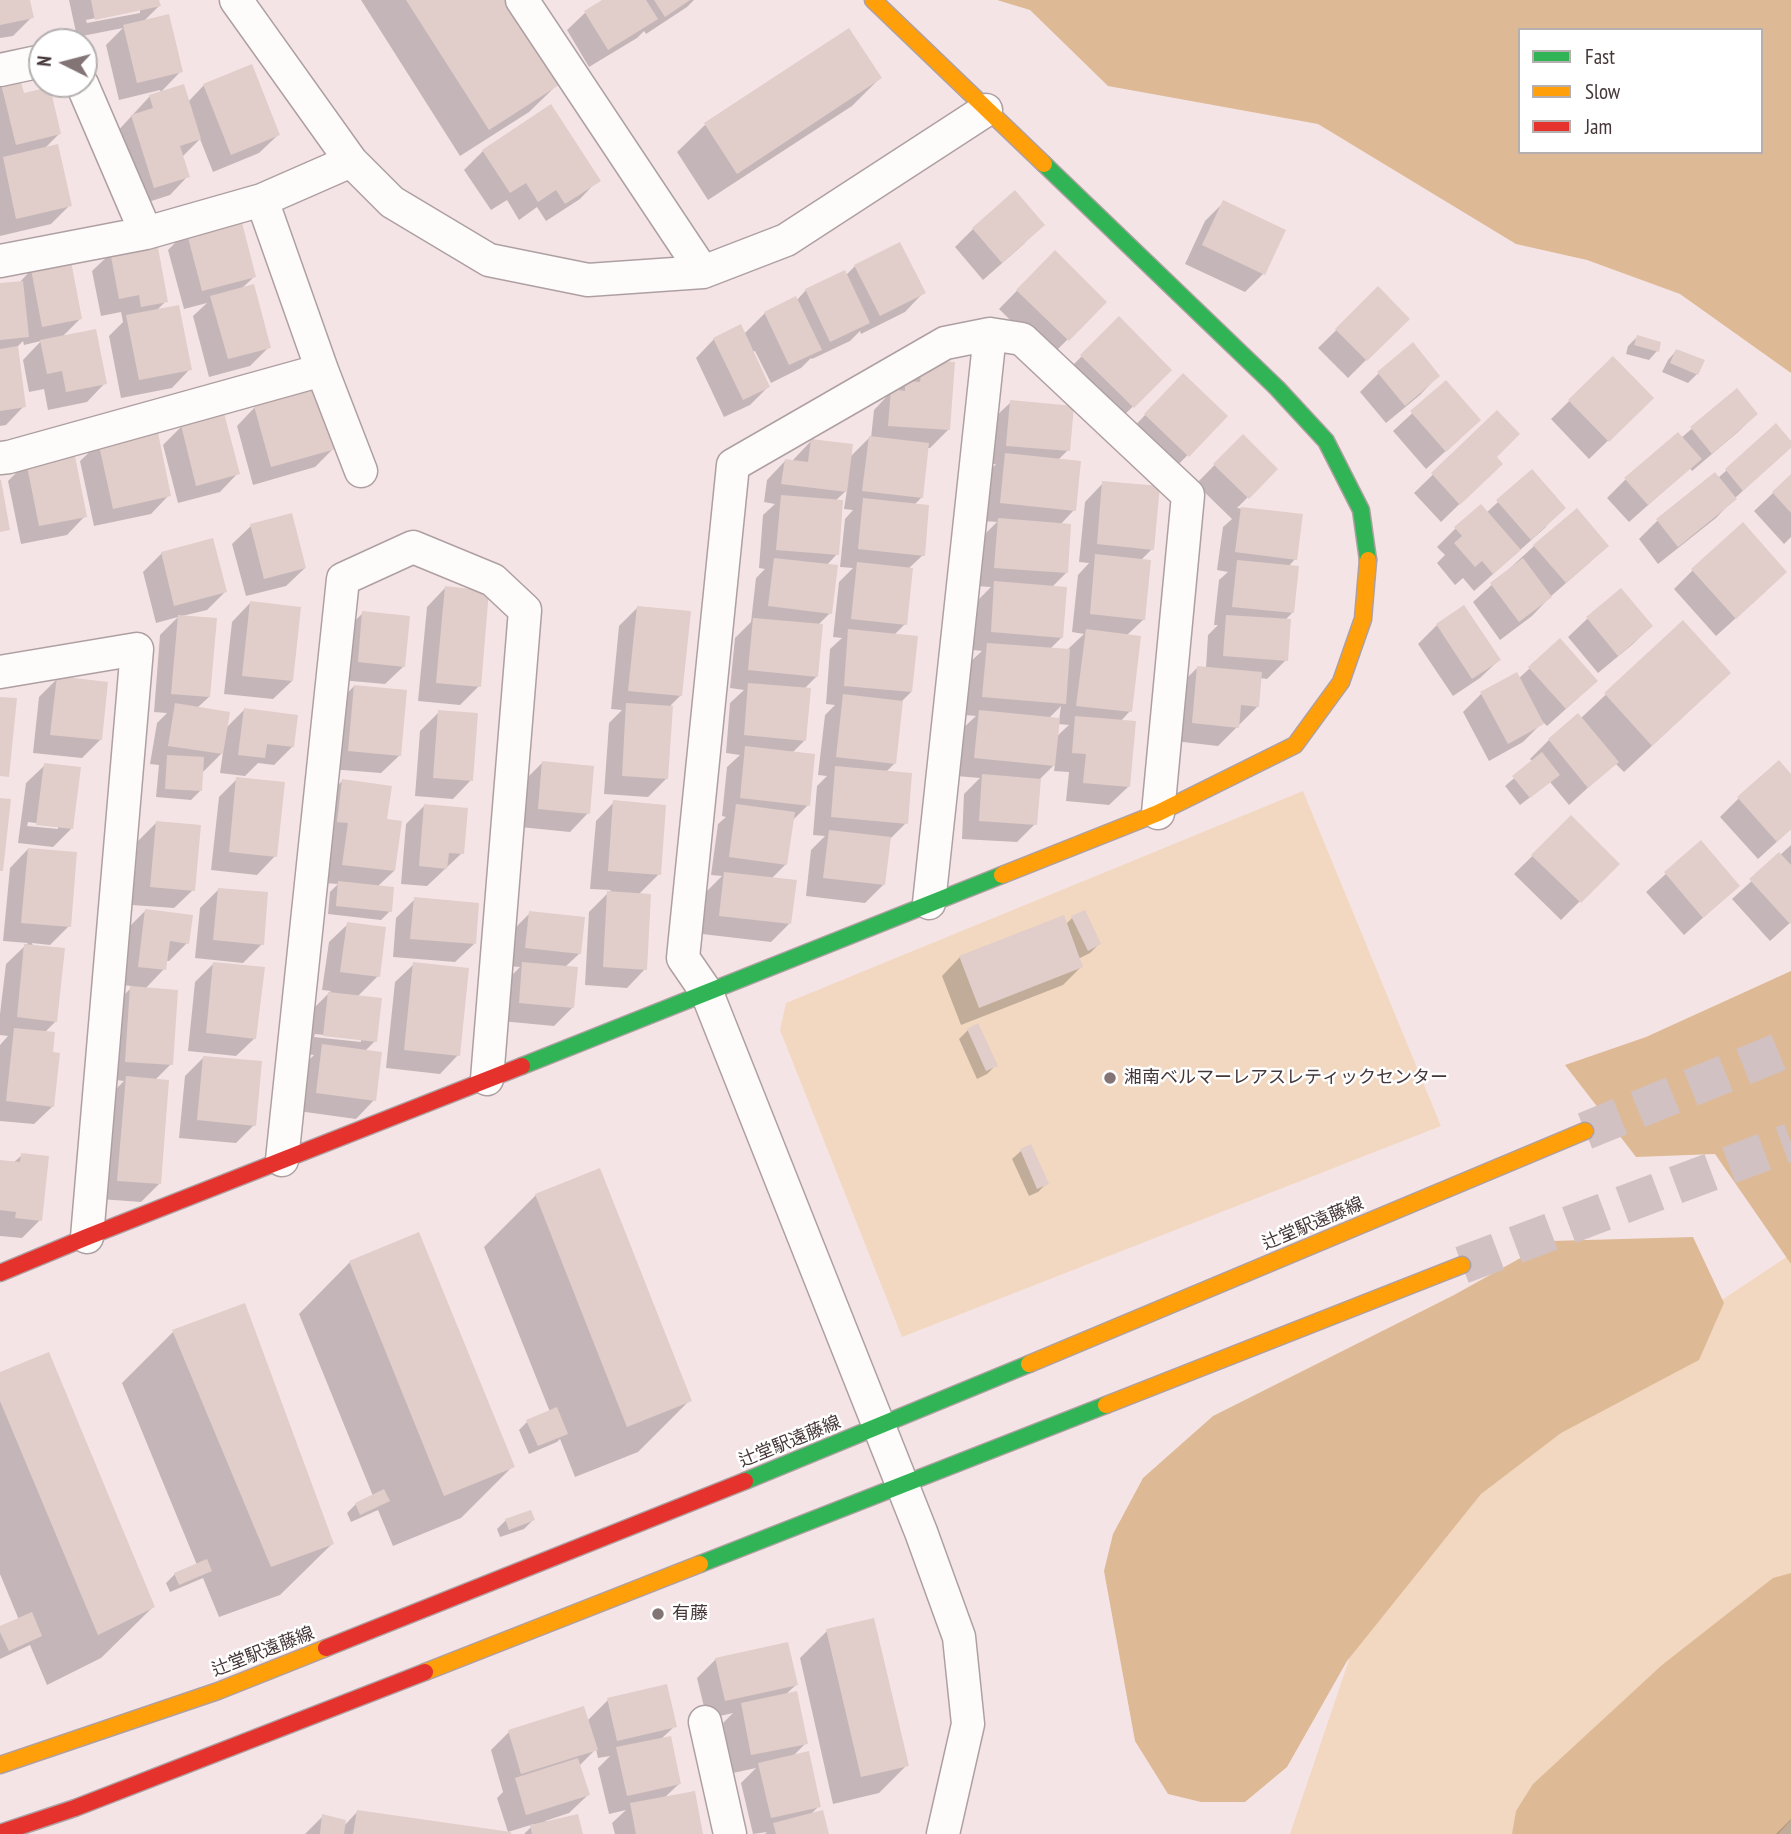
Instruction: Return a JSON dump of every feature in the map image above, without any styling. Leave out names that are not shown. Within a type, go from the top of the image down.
[{"type":"street","points":[[236,0],[351,162],[392,202],[489,260],[588,280],[703,272],[786,240],[985,110]]},
{"type":"street","points":[[522,0],[703,272]]},
{"type":"street","points":[[0,1273],[1158,813],[1295,745],[1341,682],[1363,619],[1368,565],[1361,510],[1326,441],[1277,388],[873,0]]},
{"type":"street","points":[[0,70],[28,64]]},
{"type":"street","points":[[88,98],[146,233]]},
{"type":"street","points":[[0,261],[146,233],[262,200],[351,162]]},
{"type":"street","points":[[262,200],[361,471]]},
{"type":"street","points":[[943,1834],[968,1724],[959,1637],[921,1532],[707,993],[683,958],[733,465],[945,343],[990,334],[1022,338],[1188,495],[1158,813]]},
{"type":"street","points":[[929,903],[990,334]]},
{"type":"street","points":[[0,458],[322,370]]},
{"type":"street","points":[[282,1160],[343,579],[413,547],[493,580],[525,610],[487,1079]]},
{"type":"street","points":[[0,672],[137,649],[88,1237]]},
{"type":"street","name":"辻堂駅遠藤線","points":[[0,1765],[218,1691],[879,1427],[1585,1131]]},
{"type":"street","points":[[0,1833],[75,1808],[1462,1265]]},
{"type":"street","points":[[705,1722],[730,1834]]},
{"type":"shaded area","points":[[997,0],[1791,0],[1791,373],[1680,294],[1587,260],[1516,244],[1318,124],[1108,86],[1030,10]]},
{"type":"shaded area","name":"湘南ベルマーレアスレティックセンター","points":[[1303,791],[1441,1126],[902,1337],[780,1030],[786,1003]]},
{"type":"shaded area","points":[[1791,971],[1791,1264],[1715,1154],[1636,1157],[1565,1065],[1646,1037]]},
{"type":"shaded area","points":[[1693,1237],[1724,1303],[1699,1360],[1561,1433],[1481,1494],[1347,1661],[1287,1767],[1245,1802],[1201,1802],[1168,1794],[1135,1741],[1104,1571],[1113,1534],[1143,1478],[1213,1416],[1454,1295],[1551,1241]]},
{"type":"shaded area","points":[[1791,1254],[1791,1834],[1290,1834],[1398,1515]]},
{"type":"shaded area","points":[[1791,1573],[1791,1820],[1778,1834],[1512,1834],[1516,1811],[1533,1784],[1662,1665],[1773,1578]]},
{"type":"building","points":[[0,0],[30,0],[34,18],[0,25]]},
{"type":"building","points":[[91,0],[159,0],[161,6],[95,20]]},
{"type":"building","points":[[406,0],[505,0],[559,85],[489,130]]},
{"type":"building","points":[[602,0],[646,0],[658,19],[608,50],[584,11]]},
{"type":"building","points":[[654,0],[690,0],[665,17]]},
{"type":"building","points":[[169,14],[183,72],[137,83],[123,25]]},
{"type":"building","points":[[849,28],[882,78],[737,174],[704,123]]},
{"type":"building","points":[[252,64],[280,135],[231,155],[203,84]]},
{"type":"building","points":[[19,75],[24,93],[28,92],[28,98],[53,98],[61,134],[16,145],[0,80]]},
{"type":"building","points":[[184,84],[201,139],[180,146],[190,177],[154,188],[131,115],[153,108],[149,95]]},
{"type":"building","points":[[551,104],[601,181],[565,204],[556,190],[538,202],[526,183],[510,193],[482,150]]},
{"type":"building","points":[[58,144],[72,206],[16,219],[3,157]]},
{"type":"building","points":[[1015,190],[1045,225],[1002,263],[972,228]]},
{"type":"building","points":[[1223,200],[1286,230],[1265,275],[1202,245]]},
{"type":"building","points":[[240,215],[256,277],[202,291],[186,230]]},
{"type":"building","points":[[157,242],[168,302],[141,307],[139,295],[119,299],[110,251]]},
{"type":"building","points":[[900,242],[926,293],[880,316],[854,265]]},
{"type":"building","points":[[1055,250],[1107,302],[1069,341],[1016,290]]},
{"type":"building","points":[[71,261],[82,319],[42,327],[31,269]]},
{"type":"building","points":[[845,270],[870,323],[830,342],[805,289]]},
{"type":"building","points":[[23,281],[29,337],[0,340],[0,283]]},
{"type":"building","points":[[254,284],[271,348],[228,359],[210,296]]},
{"type":"building","points":[[1378,286],[1410,319],[1367,361],[1335,329]]},
{"type":"building","points":[[796,296],[822,350],[789,365],[764,312]]},
{"type":"building","points":[[179,305],[192,370],[139,380],[126,315]]},
{"type":"building","points":[[1119,316],[1172,370],[1134,408],[1080,355]]},
{"type":"building","points":[[741,324],[770,387],[743,400],[713,338]]},
{"type":"building","points":[[96,329],[107,384],[66,392],[62,371],[47,374],[40,340]]},
{"type":"building","points":[[1637,335],[1661,342],[1659,352],[1634,345]]},
{"type":"building","points":[[1413,342],[1440,376],[1405,406],[1377,372]]},
{"type":"building","points":[[18,346],[26,407],[0,411],[0,349]]},
{"type":"building","points":[[1676,349],[1705,360],[1698,375],[1670,363]]},
{"type":"building","points":[[1613,356],[1654,398],[1609,442],[1568,400]]},
{"type":"building","points":[[923,360],[955,362],[950,430],[888,426],[891,389],[905,391],[905,381],[920,382]]},
{"type":"building","points":[[1183,373],[1228,416],[1189,457],[1144,414]]},
{"type":"building","points":[[1446,380],[1481,420],[1446,452],[1410,411]]},
{"type":"building","points":[[319,388],[336,449],[271,467],[254,406]]},
{"type":"building","points":[[1737,388],[1758,414],[1712,454],[1690,427]]},
{"type":"building","points":[[1010,400],[1074,406],[1070,451],[1006,446]]},
{"type":"building","points":[[1497,410],[1520,434],[1497,457],[1503,464],[1460,505],[1431,473]]},
{"type":"building","points":[[224,413],[240,474],[196,486],[181,425]]},
{"type":"building","points":[[1776,423],[1791,441],[1791,448],[1743,491],[1725,469]]},
{"type":"building","points":[[157,428],[171,496],[113,509],[98,441]]},
{"type":"building","points":[[1678,432],[1702,459],[1648,505],[1624,478]]},
{"type":"building","points":[[1243,434],[1278,469],[1249,499],[1213,464]]},
{"type":"building","points":[[869,436],[929,443],[923,498],[862,491]]},
{"type":"building","points":[[811,439],[853,444],[847,492],[781,484],[785,459],[808,462]]},
{"type":"building","points":[[74,451],[87,517],[39,526],[26,461]]},
{"type":"building","points":[[1005,453],[1081,461],[1076,511],[1000,503]]},
{"type":"building","points":[[1532,469],[1566,508],[1531,540],[1496,500]]},
{"type":"building","points":[[1715,472],[1737,499],[1678,547],[1656,519]]},
{"type":"building","points":[[1791,474],[1791,513],[1772,492]]},
{"type":"building","points":[[0,480],[10,530],[0,532]]},
{"type":"building","points":[[1102,481],[1160,486],[1154,550],[1097,544]]},
{"type":"building","points":[[781,495],[843,500],[839,555],[776,550]]},
{"type":"building","points":[[863,498],[929,505],[925,556],[858,549]]},
{"type":"building","points":[[1481,504],[1521,550],[1493,574],[1482,561],[1475,567],[1454,543],[1462,536],[1454,527]]},
{"type":"building","points":[[1241,507],[1303,514],[1297,560],[1235,552]]},
{"type":"building","points":[[1577,508],[1609,546],[1566,583],[1533,545]]},
{"type":"building","points":[[292,513],[306,568],[264,579],[250,524]]},
{"type":"building","points":[[998,518],[1071,524],[1068,573],[994,568]]},
{"type":"building","points":[[1743,522],[1787,572],[1736,619],[1691,569]]},
{"type":"building","points":[[213,538],[227,592],[174,606],[161,552]]},
{"type":"building","points":[[1095,554],[1151,560],[1145,620],[1090,614]]},
{"type":"building","points":[[774,558],[838,565],[832,614],[768,606]]},
{"type":"building","points":[[1523,558],[1552,597],[1519,622],[1490,583]]},
{"type":"building","points":[[1237,560],[1299,566],[1294,613],[1232,607]]},
{"type":"building","points":[[857,562],[913,568],[907,625],[851,619]]},
{"type":"building","points":[[994,581],[1067,587],[1063,638],[991,632]]},
{"type":"building","points":[[445,586],[489,591],[481,687],[436,683]]},
{"type":"building","points":[[1621,588],[1653,626],[1618,656],[1586,617]]},
{"type":"building","points":[[250,601],[301,607],[293,681],[242,676]]},
{"type":"building","points":[[1464,605],[1501,660],[1472,679],[1436,624]]},
{"type":"building","points":[[637,606],[691,611],[682,696],[628,691]]},
{"type":"building","points":[[362,611],[410,616],[405,667],[358,662]]},
{"type":"building","points":[[178,615],[217,618],[210,697],[171,694]]},
{"type":"building","points":[[1226,615],[1291,619],[1288,661],[1223,656]]},
{"type":"building","points":[[753,618],[823,624],[818,677],[748,670]]},
{"type":"building","points":[[1683,620],[1731,673],[1652,746],[1604,693]]},
{"type":"building","points":[[848,629],[918,636],[912,692],[844,686]]},
{"type":"building","points":[[1086,629],[1141,636],[1132,712],[1076,706]]},
{"type":"building","points":[[1560,638],[1598,681],[1566,709],[1528,667]]},
{"type":"building","points":[[987,643],[1070,649],[1066,704],[982,697]]},
{"type":"building","points":[[1197,666],[1262,672],[1259,707],[1241,705],[1239,728],[1192,723]]},
{"type":"building","points":[[1517,672],[1544,724],[1508,744],[1480,692]]},
{"type":"building","points":[[57,676],[108,682],[102,740],[50,735]]},
{"type":"building","points":[[748,683],[811,688],[806,741],[744,735]]},
{"type":"building","points":[[354,685],[407,690],[401,756],[348,751]]},
{"type":"building","points":[[843,694],[903,701],[896,764],[836,757]]},
{"type":"building","points":[[0,697],[17,698],[9,777],[0,776]]},
{"type":"building","points":[[175,703],[230,712],[223,754],[168,746]]},
{"type":"building","points":[[626,703],[673,706],[668,779],[622,776]]},
{"type":"building","points":[[244,708],[298,715],[294,747],[267,744],[265,758],[238,755]]},
{"type":"building","points":[[438,710],[478,713],[473,781],[433,778]]},
{"type":"building","points":[[979,710],[1060,718],[1055,766],[974,758]]},
{"type":"building","points":[[1578,713],[1619,762],[1588,788],[1548,739]]},
{"type":"building","points":[[1075,716],[1136,721],[1130,787],[1083,783],[1086,754],[1072,753]]},
{"type":"building","points":[[745,746],[815,754],[810,806],[740,798]]},
{"type":"building","points":[[1542,752],[1560,775],[1530,798],[1512,776]]},
{"type":"building","points":[[167,755],[204,757],[202,791],[165,789]]},
{"type":"building","points":[[1779,760],[1791,774],[1791,829],[1777,842],[1737,797]]},
{"type":"building","points":[[542,761],[594,766],[590,814],[538,809]]},
{"type":"building","points":[[44,763],[81,767],[73,829],[36,825]]},
{"type":"building","points":[[835,766],[912,773],[908,824],[831,817]]},
{"type":"building","points":[[982,774],[1041,779],[1037,825],[979,821]]},
{"type":"building","points":[[236,777],[285,782],[277,857],[229,852]]},
{"type":"building","points":[[342,779],[392,786],[387,819],[402,821],[395,871],[342,865],[348,823],[337,822]]},
{"type":"building","points":[[0,798],[11,799],[3,871],[0,871]]},
{"type":"building","points":[[613,800],[666,805],[661,875],[608,871]]},
{"type":"building","points":[[424,804],[468,808],[464,854],[449,853],[447,869],[419,866]]},
{"type":"building","points":[[736,804],[795,812],[787,865],[729,857]]},
{"type":"building","points":[[1571,815],[1620,864],[1581,903],[1531,855]]},
{"type":"building","points":[[156,821],[201,825],[195,891],[150,887]]},
{"type":"building","points":[[829,830],[891,837],[885,885],[823,878]]},
{"type":"building","points":[[1701,840],[1740,886],[1703,918],[1664,872]]},
{"type":"building","points":[[28,848],[77,852],[71,927],[21,923]]},
{"type":"building","points":[[1779,852],[1791,865],[1790,924],[1749,879]]},
{"type":"building","points":[[724,872],[797,880],[791,924],[719,916]]},
{"type":"building","points":[[338,881],[394,887],[392,912],[336,906]]},
{"type":"building","points":[[218,888],[268,892],[264,945],[213,940]]},
{"type":"building","points":[[607,891],[651,894],[647,970],[603,967]]},
{"type":"building","points":[[414,897],[479,903],[476,944],[410,939]]},
{"type":"building","points":[[145,909],[193,915],[189,944],[170,941],[166,970],[138,967]]},
{"type":"building","points":[[1085,910],[1101,944],[1088,951],[1071,916]]},
{"type":"building","points":[[529,911],[585,917],[581,954],[525,948]]},
{"type":"building","points":[[1064,915],[1083,967],[979,1008],[959,956]]},
{"type":"building","points":[[347,922],[386,927],[380,977],[340,972]]},
{"type":"building","points":[[24,944],[65,948],[57,1022],[17,1017]]},
{"type":"building","points":[[213,962],[265,967],[256,1039],[206,1033]]},
{"type":"building","points":[[413,962],[469,968],[460,1056],[404,1050]]},
{"type":"building","points":[[522,962],[578,967],[574,1008],[519,1003]]},
{"type":"building","points":[[130,986],[178,990],[173,1065],[125,1062]]},
{"type":"building","points":[[328,992],[382,998],[377,1042],[323,1036]]},
{"type":"building","points":[[978,1023],[998,1066],[986,1071],[967,1029]]},
{"type":"building","points":[[14,1028],[55,1032],[53,1052],[60,1053],[54,1107],[6,1101]]},
{"type":"building","points":[[322,1044],[382,1052],[376,1101],[316,1093]]},
{"type":"building","points":[[203,1056],[262,1061],[256,1126],[197,1120]]},
{"type":"building","points":[[126,1076],[169,1080],[161,1184],[117,1181]]},
{"type":"building","points":[[1031,1144],[1049,1184],[1037,1189],[1020,1149]]},
{"type":"building","points":[[21,1153],[49,1156],[42,1221],[15,1218],[16,1212],[0,1210],[0,1160],[20,1162]]},
{"type":"building","points":[[600,1168],[692,1401],[627,1427],[535,1194]]},
{"type":"building","points":[[419,1232],[515,1467],[444,1496],[349,1261]]},
{"type":"building","points":[[245,1303],[334,1544],[271,1567],[172,1330]]},
{"type":"building","points":[[49,1352],[155,1607],[98,1635],[0,1401],[0,1372]]},
{"type":"building","points":[[557,1407],[568,1434],[538,1446],[526,1420]]},
{"type":"building","points":[[384,1489],[390,1501],[360,1515],[355,1503]]},
{"type":"building","points":[[531,1510],[535,1520],[509,1530],[505,1519]]},
{"type":"building","points":[[207,1559],[212,1571],[179,1585],[174,1573]]},
{"type":"building","points":[[32,1612],[42,1636],[9,1651],[0,1626]]},
{"type":"building","points":[[874,1618],[909,1766],[861,1777],[826,1629]]},
{"type":"building","points":[[788,1642],[798,1685],[725,1701],[715,1658]]},
{"type":"building","points":[[667,1684],[677,1727],[617,1741],[607,1698]]},
{"type":"building","points":[[797,1691],[808,1744],[751,1755],[741,1703]]},
{"type":"building","points":[[584,1706],[598,1750],[521,1774],[508,1730]]},
{"type":"building","points":[[671,1736],[681,1784],[627,1796],[616,1747]]},
{"type":"building","points":[[809,1751],[821,1807],[771,1818],[758,1763]]},
{"type":"building","points":[[578,1758],[590,1795],[526,1815],[515,1778]]},
{"type":"building","points":[[695,1791],[703,1834],[636,1834],[630,1803]]},
{"type":"building","points":[[357,1810],[511,1832],[511,1834],[353,1834]]},
{"type":"building","points":[[823,1810],[829,1834],[776,1834],[773,1823]]},
{"type":"building","points":[[322,1814],[346,1820],[344,1834],[320,1834]]},
{"type":"building","points":[[578,1814],[583,1834],[532,1834],[530,1825]]},
{"type":"tunnel","points":[[1585,1131],[1791,1047]]},
{"type":"tunnel","points":[[1462,1265],[1791,1142]]},
{"type":"traffic: fast","points":[[1044,164],[1277,388],[1326,441],[1361,510],[1368,560]]},
{"type":"traffic: fast","points":[[522,1066],[1002,875]]},
{"type":"traffic: fast","points":[[745,1481],[1029,1364]]},
{"type":"traffic: fast","points":[[700,1564],[1106,1405]]},
{"type":"traffic: slow","points":[[873,0],[1044,164]]},
{"type":"traffic: slow","points":[[1002,875],[1158,813],[1295,745],[1341,682],[1363,619],[1368,560]]},
{"type":"traffic: slow","points":[[1029,1364],[1585,1131]]},
{"type":"traffic: slow","points":[[1106,1405],[1462,1265]]},
{"type":"traffic: slow","points":[[425,1672],[700,1564]]},
{"type":"traffic: slow","points":[[0,1765],[218,1691],[326,1648]]},
{"type":"traffic: jam","points":[[0,1273],[522,1066]]},
{"type":"traffic: jam","points":[[326,1648],[745,1481]]},
{"type":"traffic: jam","points":[[0,1833],[75,1808],[425,1672]]},
{"type":"place","name":"湘南ベルマーレアスレティックセンター","points":[[1110,1078]]},
{"type":"place","name":"有藤","points":[[658,1614]]}]
